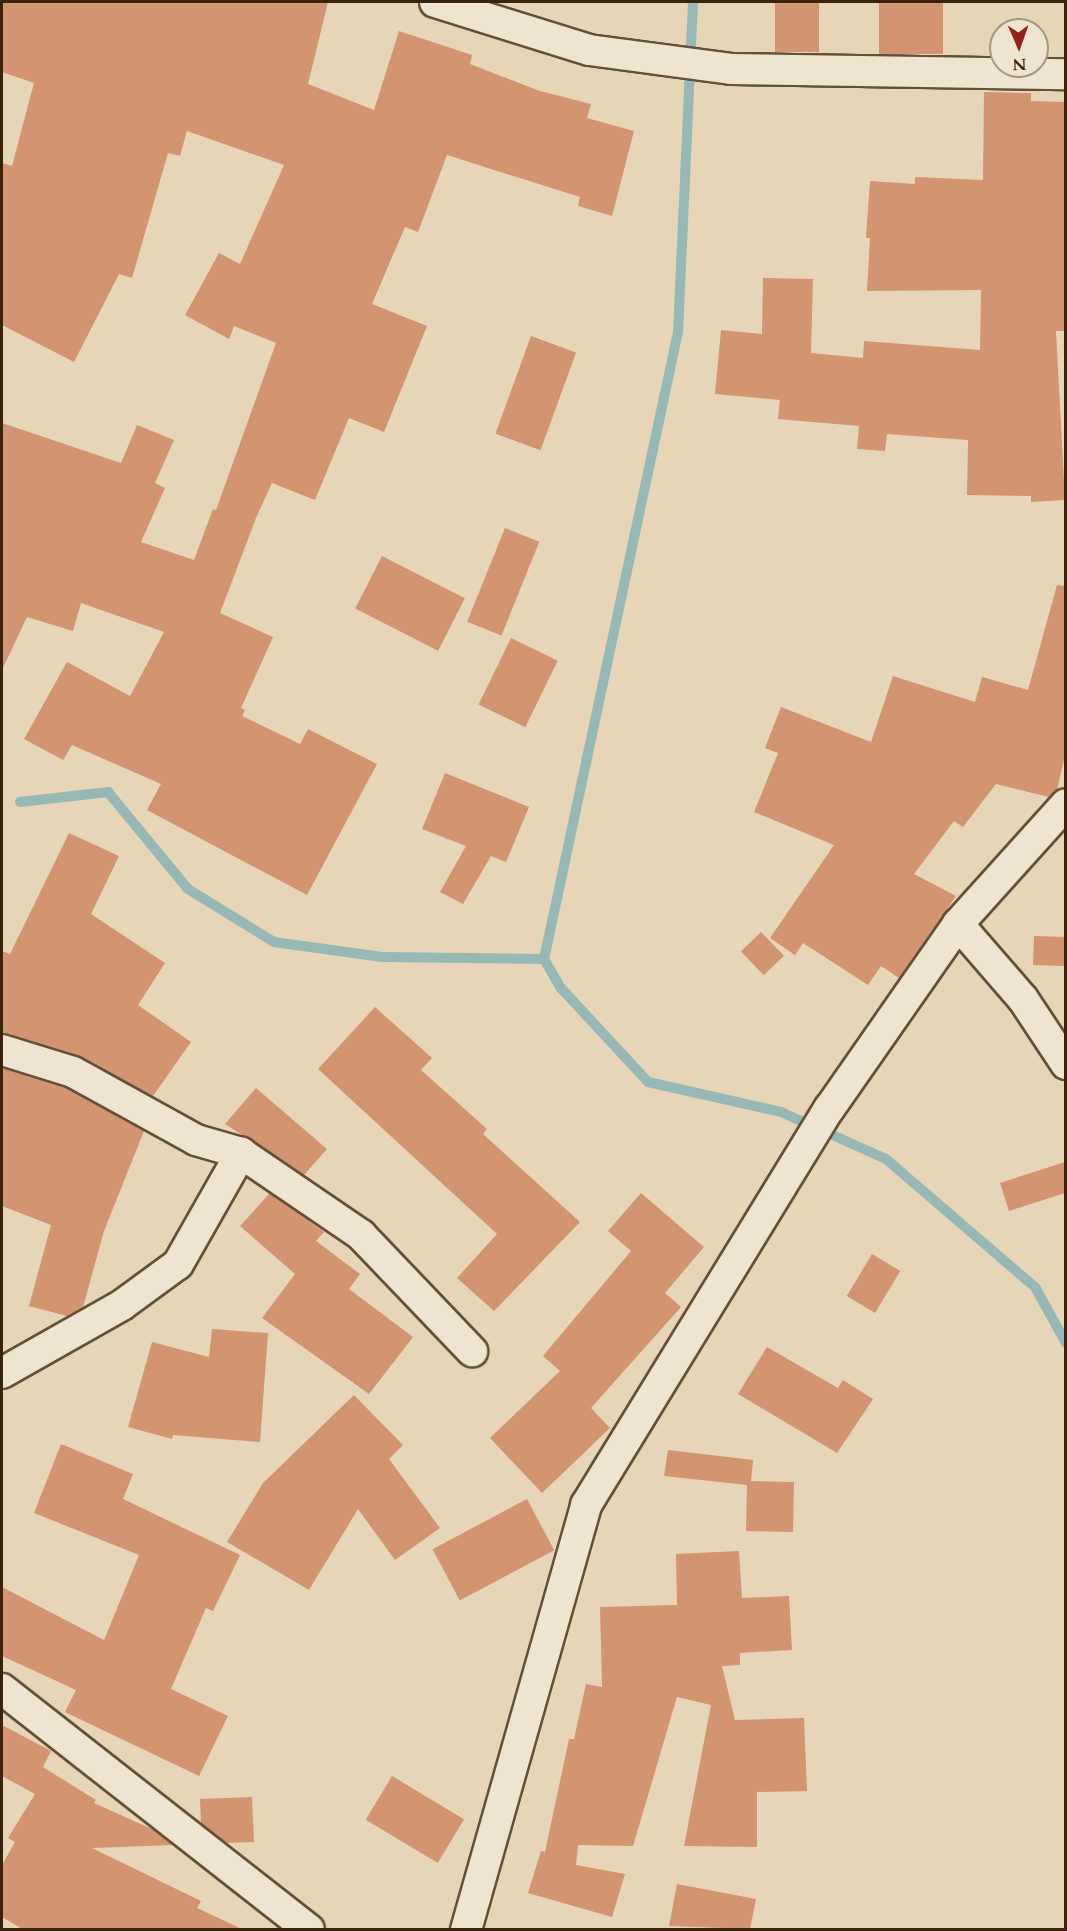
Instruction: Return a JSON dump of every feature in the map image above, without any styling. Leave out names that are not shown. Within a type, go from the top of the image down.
[{"type":"street","points":[[435,2],[589,50],[730,69],[1065,74]]},
{"type":"street","points":[[466,1929],[586,1504],[829,1109],[958,924],[1065,804]]},
{"type":"street","points":[[958,924],[1023,999],[1065,1064]]},
{"type":"street","points":[[2,1050],[73,1072],[196,1140],[241,1153],[361,1235],[472,1351]]},
{"type":"street","points":[[2,1373],[122,1305],[178,1264],[241,1153]]},
{"type":"street","points":[[2,1689],[309,1929]]},
{"type":"building","points":[[2,2],[328,2],[308,84],[374,110],[399,31],[472,55],[470,64],[540,91],[591,104],[587,118],[634,131],[612,216],[578,206],[580,197],[447,155],[418,232],[405,227],[372,304],[427,326],[384,432],[349,418],[315,500],[272,483],[256,518],[220,613],[273,637],[241,708],[245,710],[242,716],[300,744],[308,729],[377,764],[307,895],[147,810],[161,784],[72,745],[63,760],[24,739],[67,662],[130,696],[164,632],[81,603],[73,631],[27,617],[2,670],[2,423],[121,463],[137,425],[174,440],[155,483],[165,488],[141,542],[194,560],[213,509],[216,510],[276,343],[234,326],[229,339],[185,315],[219,253],[240,264],[284,165],[187,131],[180,156],[168,153],[132,278],[119,274],[74,362],[2,325],[2,163],[12,166],[34,83],[2,72]]},
{"type":"building","points":[[775,2],[819,2],[819,52],[775,52]]},
{"type":"building","points":[[879,2],[943,2],[943,54],[879,54]]},
{"type":"building","points":[[984,92],[1031,93],[1031,101],[1065,102],[1065,331],[1056,331],[1065,500],[1031,502],[1031,496],[967,495],[968,440],[887,434],[885,451],[857,449],[859,426],[778,419],[780,400],[715,394],[721,330],[762,334],[763,278],[813,279],[811,353],[863,358],[864,341],[980,350],[981,290],[867,291],[870,238],[866,238],[870,181],[915,184],[915,177],[983,180]]},
{"type":"building","points":[[531,336],[576,352],[541,450],[495,434]]},
{"type":"building","points":[[505,528],[539,542],[501,636],[467,622]]},
{"type":"building","points":[[382,556],[465,598],[438,651],[355,609]]},
{"type":"building","points":[[1057,585],[1065,586],[1065,755],[1057,790],[1049,797],[996,784],[963,827],[954,821],[914,874],[956,896],[899,978],[881,966],[868,985],[803,943],[795,955],[770,938],[834,845],[754,812],[778,753],[765,748],[781,707],[871,742],[893,676],[975,702],[982,677],[1028,690]]},
{"type":"building","points":[[511,638],[558,661],[525,727],[479,705]]},
{"type":"building","points":[[445,773],[529,807],[506,862],[491,856],[463,904],[440,892],[466,846],[422,829]]},
{"type":"building","points":[[69,833],[119,856],[91,914],[165,963],[138,1005],[191,1042],[153,1096],[78,1056],[2,1033],[2,951],[10,954]]},
{"type":"building","points":[[761,932],[784,956],[764,975],[741,951]]},
{"type":"building","points":[[1034,936],[1065,937],[1064,966],[1033,965]]},
{"type":"building","points":[[375,1007],[432,1058],[421,1070],[487,1129],[483,1134],[580,1222],[494,1311],[457,1278],[497,1234],[318,1069]]},
{"type":"building","points":[[2,1068],[66,1088],[144,1131],[104,1231],[83,1307],[67,1316],[29,1306],[51,1225],[2,1206]]},
{"type":"building","points":[[256,1088],[327,1149],[304,1175],[225,1124]]},
{"type":"building","points":[[1065,1162],[1065,1193],[1009,1211],[1000,1183]]},
{"type":"building","points":[[270,1193],[324,1232],[316,1241],[360,1274],[349,1289],[413,1337],[369,1394],[262,1318],[295,1274],[240,1226]]},
{"type":"building","points":[[641,1193],[704,1247],[665,1293],[681,1307],[591,1408],[610,1428],[542,1493],[490,1438],[560,1371],[543,1356],[631,1251],[608,1231]]},
{"type":"building","points":[[872,1254],[900,1271],[875,1313],[847,1296]]},
{"type":"building","points":[[212,1329],[268,1333],[260,1442],[173,1435],[172,1439],[128,1427],[152,1342],[209,1357]]},
{"type":"building","points":[[767,1347],[838,1388],[843,1380],[873,1399],[837,1453],[738,1394]]},
{"type":"building","points":[[354,1395],[403,1445],[389,1459],[440,1528],[395,1560],[358,1509],[309,1590],[227,1542],[263,1483]]},
{"type":"building","points":[[61,1444],[133,1474],[123,1499],[240,1555],[213,1611],[206,1608],[171,1689],[228,1716],[199,1776],[65,1712],[76,1690],[2,1656],[2,1587],[104,1640],[139,1555],[34,1513]]},
{"type":"building","points":[[668,1450],[753,1460],[751,1481],[794,1482],[793,1532],[746,1531],[747,1485],[664,1476]]},
{"type":"building","points":[[527,1499],[554,1550],[460,1600],[433,1549]]},
{"type":"building","points":[[739,1551],[742,1598],[789,1596],[792,1650],[740,1653],[740,1665],[722,1666],[735,1720],[804,1718],[807,1791],[757,1792],[757,1847],[684,1846],[711,1705],[677,1697],[633,1846],[578,1845],[576,1865],[625,1874],[612,1917],[528,1893],[541,1851],[545,1852],[569,1739],[574,1739],[586,1684],[602,1687],[600,1607],[677,1605],[676,1554]]},
{"type":"building","points":[[2,1725],[51,1751],[43,1767],[96,1800],[94,1803],[154,1830],[173,1845],[92,1848],[201,1901],[197,1908],[242,1929],[22,1929],[2,1917],[2,1865],[15,1842],[8,1838],[35,1794],[2,1776]]},
{"type":"building","points":[[392,1776],[464,1819],[438,1863],[366,1820]]},
{"type":"building","points":[[252,1797],[254,1842],[226,1843],[201,1823],[200,1799]]},
{"type":"building","points":[[677,1884],[756,1899],[750,1929],[669,1926]]},
{"type":"waterway","points":[[693,2],[678,332],[544,959],[561,988],[648,1082],[781,1112],[886,1159],[1035,1287],[1066,1343]]},
{"type":"waterway","points":[[20,802],[108,792],[188,889],[274,942],[382,957],[544,959]]}]
